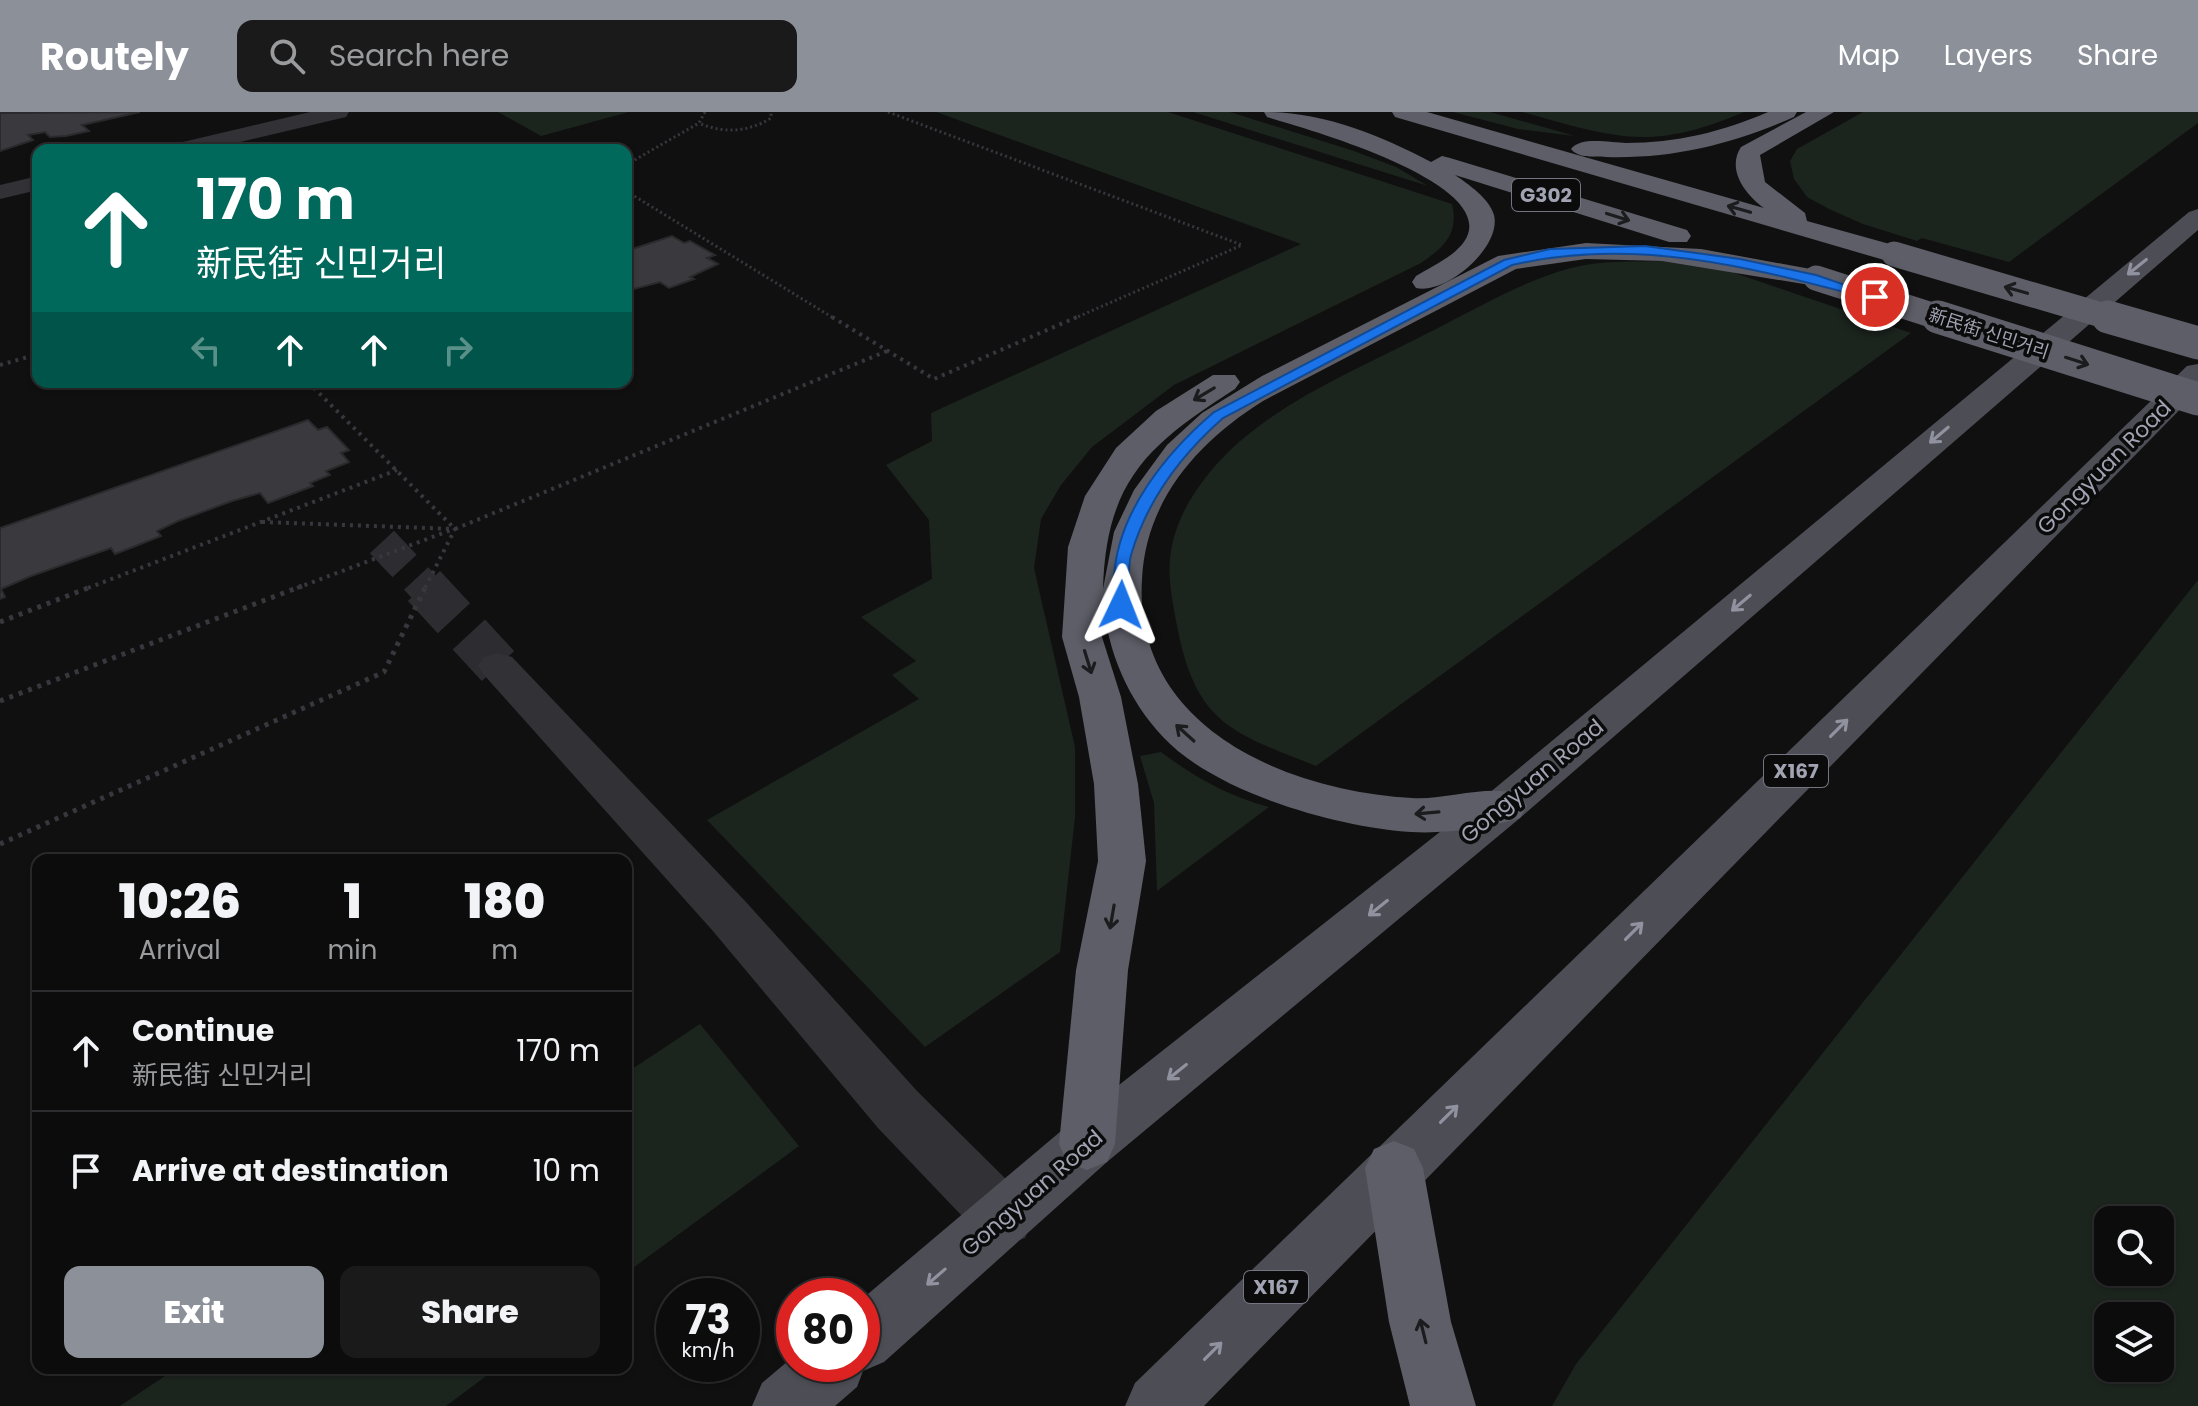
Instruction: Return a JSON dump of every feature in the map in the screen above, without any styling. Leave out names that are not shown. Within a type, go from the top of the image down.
[{"type":"highway","name":"新民街 신민거리","points":[[1275,112],[2198,399]]},
{"type":"highway","name":"G302","points":[[1403,112],[2198,343]]},
{"type":"highway","points":[[1481,135],[1566,148],[1688,147],[1731,137],[1786,112]]},
{"type":"highway","points":[[1823,112],[1749,152],[1745,168],[1754,187],[1770,202],[1798,219],[1857,243]]},
{"type":"highway","points":[[1087,1144],[1102,970],[1122,861],[1116,784],[1100,697],[1082,637],[1082,585],[1093,519],[1128,455],[1167,418],[1245,371],[1449,270],[1477,240],[1483,227],[1482,214],[1464,189],[1353,136]]},
{"type":"highway","points":[[1504,806],[1414,815],[1320,799],[1238,771],[1185,736],[1156,703],[1131,657],[1121,605],[1123,557],[1160,477],[1195,435],[1240,401],[1508,262],[1550,253],[1645,249],[1740,262],[1816,278]]},
{"type":"highway","points":[[1394,1168],[1420,1322],[1443,1406]]},
{"type":"main road","name":"Gongyuan Road","points":[[880,1325],[1087,1144],[1504,806],[2198,217]]},
{"type":"main road","name":"Gongyuan Road","points":[[1158,1406],[1394,1168],[2198,373]]},
{"type":"main road","points":[[785,1406],[813,1382]]},
{"type":"street","points":[[203,144],[338,112]]},
{"type":"street","points":[[0,192],[32,184]]},
{"type":"street","points":[[498,666],[729,916],[898,1110],[1004,1218]]},
{"type":"path","points":[[699,123],[698,119],[705,112]]},
{"type":"path","points":[[632,162],[699,123],[724,130],[747,128],[766,122],[771,112]]},
{"type":"path","points":[[632,195],[934,379],[1242,245],[888,112]]},
{"type":"path","points":[[0,701],[455,529],[888,351]]},
{"type":"path","points":[[0,365],[32,356]]},
{"type":"path","points":[[314,388],[455,529]]},
{"type":"path","points":[[0,622],[397,470]]},
{"type":"path","points":[[262,522],[455,529]]},
{"type":"path","points":[[0,844],[384,672],[455,529]]},
{"type":"shaded area","points":[[498,112],[629,112],[541,136]]},
{"type":"shaded area","points":[[936,112],[1168,112],[1452,204],[1454,214],[1448,239],[1421,263],[1174,385],[1092,447],[1061,485],[1041,519],[1034,568],[1075,747],[1075,817],[1060,952],[925,1047],[707,820],[919,699],[892,675],[916,661],[861,617],[932,579],[929,520],[886,465],[932,441],[931,413],[1301,244]]},
{"type":"shaded area","points":[[1193,112],[1230,112],[1354,151],[1396,167],[1428,186]]},
{"type":"shaded area","points":[[1453,112],[1490,112],[1575,136],[1518,129]]},
{"type":"shaded area","points":[[1522,112],[1744,112],[1683,133],[1633,137],[1583,129]]},
{"type":"shaded area","points":[[1863,112],[2198,112],[2198,123],[2009,262],[1922,238],[1917,241],[1863,224],[1807,197],[1794,179],[1790,161],[1797,149]]},
{"type":"shaded area","points":[[1696,262],[1726,270],[1911,333],[1316,766],[1261,743],[1221,720],[1195,684],[1185,658],[1174,612],[1170,576],[1171,551],[1178,525],[1196,491],[1221,460],[1260,425],[1306,396],[1515,289],[1582,265]]},
{"type":"shaded area","points":[[2198,580],[2198,1406],[1552,1406],[1576,1364]]},
{"type":"shaded area","points":[[1161,752],[1213,785],[1269,807],[1157,891],[1154,803],[1140,756]]},
{"type":"shaded area","points":[[700,1024],[799,1146],[632,1269],[632,1069]]},
{"type":"shaded area","points":[[168,1374],[489,1374],[446,1406],[120,1406]]},
{"type":"building","points":[[140,112],[82,125],[89,131],[66,136],[50,137],[45,132],[28,135],[33,140],[0,151],[0,113]]},
{"type":"building","points":[[672,236],[684,243],[690,241],[715,255],[707,258],[718,264],[690,277],[694,279],[669,288],[660,282],[632,289],[632,249]]},
{"type":"building","points":[[308,420],[318,430],[327,427],[349,450],[341,453],[349,462],[326,471],[330,475],[310,483],[313,486],[268,503],[260,493],[232,501],[178,521],[157,531],[161,536],[115,554],[111,548],[31,576],[1,589],[5,597],[0,599],[0,528]]},
{"type":"tunnel","points":[[382,542],[425,588]]},
{"type":"tunnel","points":[[424,586],[498,666]]},
{"type":"route","points":[[1121,605],[1123,557],[1147,500],[1160,477],[1195,435],[1218,415],[1267,386],[1508,262],[1550,253],[1645,249],[1740,262],[1816,278],[1875,297]]}]
